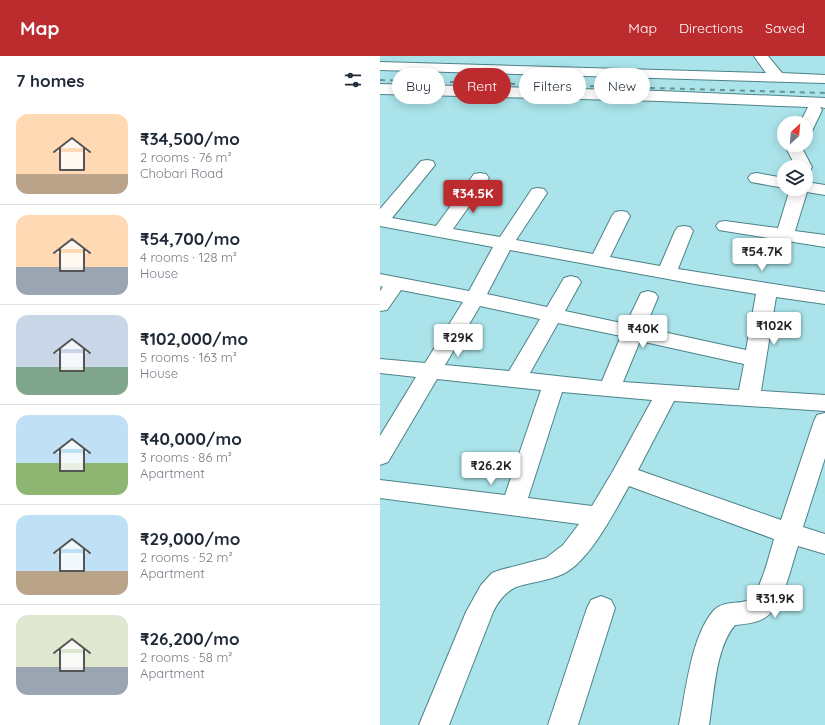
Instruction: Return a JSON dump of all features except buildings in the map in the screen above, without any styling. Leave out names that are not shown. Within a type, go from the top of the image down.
[{"type":"street","points":[[761,56],[778,78]]},
{"type":"street","points":[[380,66],[643,68],[778,78],[825,79]]},
{"type":"street","points":[[380,89],[660,96],[821,108]]},
{"type":"street","points":[[782,108],[821,108]]},
{"type":"street","points":[[813,119],[821,108]]},
{"type":"street","points":[[427,165],[380,220],[667,273],[825,298]]},
{"type":"street","points":[[442,232],[480,178]]},
{"type":"street","points":[[757,178],[777,182]]},
{"type":"street","points":[[813,188],[825,190]]},
{"type":"street","points":[[380,456],[475,298],[505,243],[538,193]]},
{"type":"street","points":[[785,235],[797,196]]},
{"type":"street","points":[[599,260],[621,216]]},
{"type":"street","points":[[725,226],[825,241]]},
{"type":"street","points":[[667,273],[684,231]]},
{"type":"street","points":[[380,305],[388,281],[475,298],[756,359]]},
{"type":"street","points":[[515,380],[571,282]]},
{"type":"street","points":[[749,398],[767,289]]},
{"type":"street","points":[[609,389],[648,297]]},
{"type":"street","points":[[380,366],[609,389],[825,403]]},
{"type":"street","points":[[513,507],[554,384]]},
{"type":"street","points":[[434,725],[482,606],[496,586],[512,575],[533,574],[550,568],[564,560],[579,545],[624,475],[667,393]]},
{"type":"street","points":[[694,725],[710,642],[717,628],[726,616],[734,613],[748,612],[759,607],[772,586],[825,421]]},
{"type":"street","points":[[624,475],[788,533],[825,544]]},
{"type":"street","points":[[380,489],[598,517]]},
{"type":"street","points":[[564,725],[601,608]]},
{"type":"railway","points":[[380,80],[825,93]]}]
